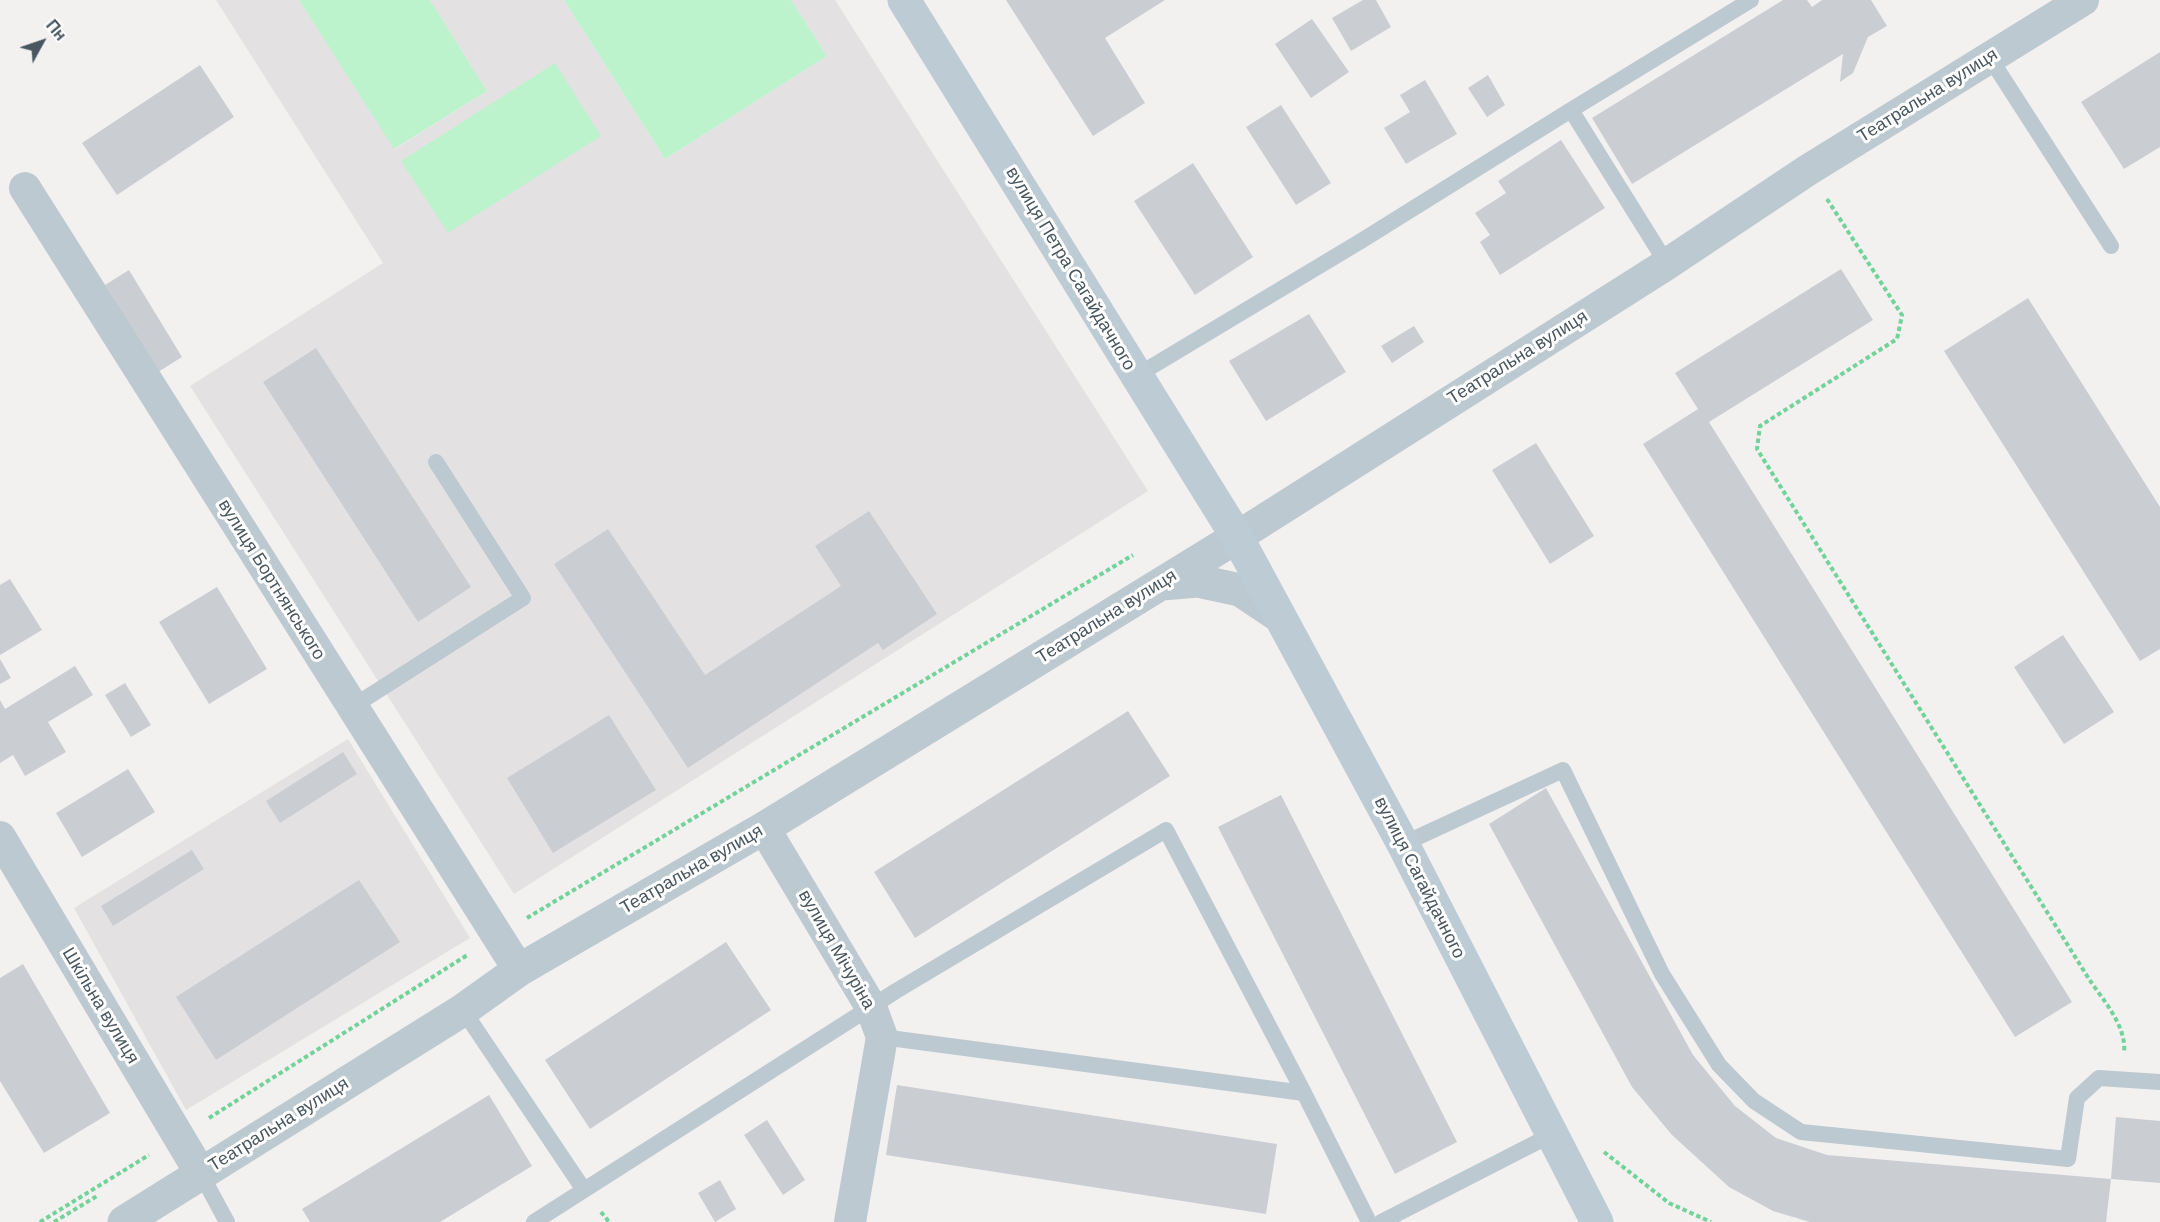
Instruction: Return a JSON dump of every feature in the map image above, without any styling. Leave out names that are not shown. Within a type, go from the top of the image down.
[{"type":"main road","name":"вулиця Петра Сагайдачного","points":[[904,0],[1236,537]]},
{"type":"main road","name":"вулиця Сагайдачного","points":[[1236,537],[1403,844],[1597,1222]]},
{"type":"street","name":"Театральна вулиця","points":[[124,1222],[463,1010],[519,970],[764,828],[1236,537],[1667,264],[1808,170],[2083,0]]},
{"type":"street","name":"вулиця Бортнянського","points":[[25,188],[496,937],[519,970]]},
{"type":"street","points":[[1160,584],[1198,581],[1240,590],[1279,616]]},
{"type":"street","name":"вулиця Мічуріна","points":[[764,828],[871,1007],[882,1037],[850,1222]]},
{"type":"street","name":"Шкільна вулиця","points":[[0,837],[201,1174]]},
{"type":"lane","points":[[1136,376],[1361,241],[1751,0]]},
{"type":"lane","points":[[1990,58],[2111,246]]},
{"type":"lane","points":[[1571,110],[1667,264]]},
{"type":"lane","points":[[352,707],[523,598],[436,462]]},
{"type":"lane","points":[[1403,844],[1563,770],[1662,974],[1719,1065],[1754,1101],[1801,1132],[2068,1159],[2077,1098],[2099,1077],[2160,1082]]},
{"type":"lane","points":[[534,1222],[871,1007],[1166,831],[1304,1093],[1368,1222]]},
{"type":"lane","points":[[463,1010],[584,1190]]},
{"type":"lane","points":[[882,1037],[1304,1093]]},
{"type":"lane","points":[[1381,1222],[1551,1135]]},
{"type":"lane","points":[[201,1174],[227,1222]]},
{"type":"path","points":[[1808,170],[1902,315],[1897,339],[1760,426],[1757,449],[2116,1019],[2125,1046],[2122,1079]]},
{"type":"path","points":[[40,1222],[496,937],[1143,549]]},
{"type":"shaded area","points":[[216,0],[299,0],[395,149],[487,91],[430,0],[564,0],[665,159],[827,56],[791,0],[835,0],[1148,491],[514,894],[190,386],[383,263]]},
{"type":"shaded area","points":[[348,739],[470,938],[186,1110],[74,908]]},
{"type":"green space","points":[[299,0],[430,0],[487,91],[394,149]]},
{"type":"green space","points":[[564,0],[791,0],[827,56],[665,159]]},
{"type":"green space","points":[[555,63],[601,136],[448,233],[401,161]]},
{"type":"building","points":[[1006,0],[1165,0],[1105,38],[1145,103],[1093,136]]},
{"type":"building","points":[[1363,0],[1376,0],[1391,27],[1351,51],[1332,18]]},
{"type":"building","points":[[1783,0],[1807,0],[1812,7],[1822,0],[1871,0],[1887,26],[1868,37],[1853,73],[1840,82],[1843,54],[1632,184],[1592,118]]},
{"type":"building","points":[[1312,19],[1349,72],[1311,98],[1275,44]]},
{"type":"building","points":[[2160,52],[2160,147],[2124,169],[2081,102]]},
{"type":"building","points":[[200,65],[234,117],[117,195],[82,143]]},
{"type":"building","points":[[1488,75],[1505,105],[1487,117],[1468,88]]},
{"type":"building","points":[[1425,80],[1457,134],[1406,164],[1384,128],[1410,112],[1400,95]]},
{"type":"building","points":[[1281,105],[1331,183],[1296,205],[1246,127]]},
{"type":"building","points":[[1561,140],[1605,208],[1500,275],[1480,242],[1490,235],[1475,213],[1506,193],[1498,181]]},
{"type":"building","points":[[1193,163],[1253,257],[1195,295],[1134,201]]},
{"type":"building","points":[[1841,269],[1873,320],[1709,422],[2072,1002],[2015,1037],[1643,444],[1698,409],[1675,373]]},
{"type":"building","points":[[129,270],[182,357],[158,372],[105,285]]},
{"type":"building","points":[[2028,298],[2160,507],[2160,649],[2140,661],[1944,351]]},
{"type":"building","points":[[1309,314],[1346,372],[1266,421],[1229,361]]},
{"type":"building","points":[[1414,326],[1424,342],[1392,363],[1381,346]]},
{"type":"building","points":[[316,348],[471,587],[418,622],[263,382]]},
{"type":"building","points":[[1536,443],[1594,536],[1550,564],[1492,470]]},
{"type":"building","points":[[869,511],[937,614],[883,650],[878,643],[688,768],[554,564],[608,529],[705,675],[841,586],[815,546]]},
{"type":"building","points":[[10,579],[42,630],[0,655],[0,585]]},
{"type":"building","points":[[217,587],[267,669],[209,704],[159,622]]},
{"type":"building","points":[[2063,635],[2114,712],[2064,744],[2014,667]]},
{"type":"building","points":[[0,659],[11,678],[0,684]]},
{"type":"building","points":[[75,666],[93,695],[48,722],[66,752],[25,776],[13,755],[0,763],[0,700],[5,709]]},
{"type":"building","points":[[125,683],[151,725],[131,737],[105,695]]},
{"type":"building","points":[[1128,711],[1170,776],[915,938],[874,872]]},
{"type":"building","points":[[609,715],[656,790],[553,853],[507,778]]},
{"type":"building","points":[[343,752],[357,774],[280,823],[266,801]]},
{"type":"building","points":[[128,769],[155,812],[82,857],[56,813]]},
{"type":"building","points":[[1546,788],[1693,1055],[1735,1106],[1776,1138],[1827,1155],[2111,1179],[2106,1222],[1810,1222],[1773,1211],[1729,1187],[1672,1135],[1632,1087],[1489,824]]},
{"type":"building","points":[[1281,795],[1457,1142],[1395,1174],[1218,827]]},
{"type":"building","points":[[192,850],[204,869],[113,926],[101,906]]},
{"type":"building","points":[[359,880],[400,942],[216,1060],[176,997]]},
{"type":"building","points":[[726,942],[771,1010],[590,1129],[545,1060]]},
{"type":"building","points":[[23,964],[110,1113],[44,1153],[0,1081],[0,978]]},
{"type":"building","points":[[897,1085],[1277,1144],[1266,1214],[886,1155]]},
{"type":"building","points":[[489,1095],[532,1166],[440,1222],[310,1222],[302,1209]]},
{"type":"building","points":[[2116,1117],[2160,1121],[2160,1183],[2111,1179]]},
{"type":"building","points":[[767,1120],[805,1180],[783,1195],[744,1135]]},
{"type":"building","points":[[720,1180],[736,1209],[715,1222],[698,1193]]}]
